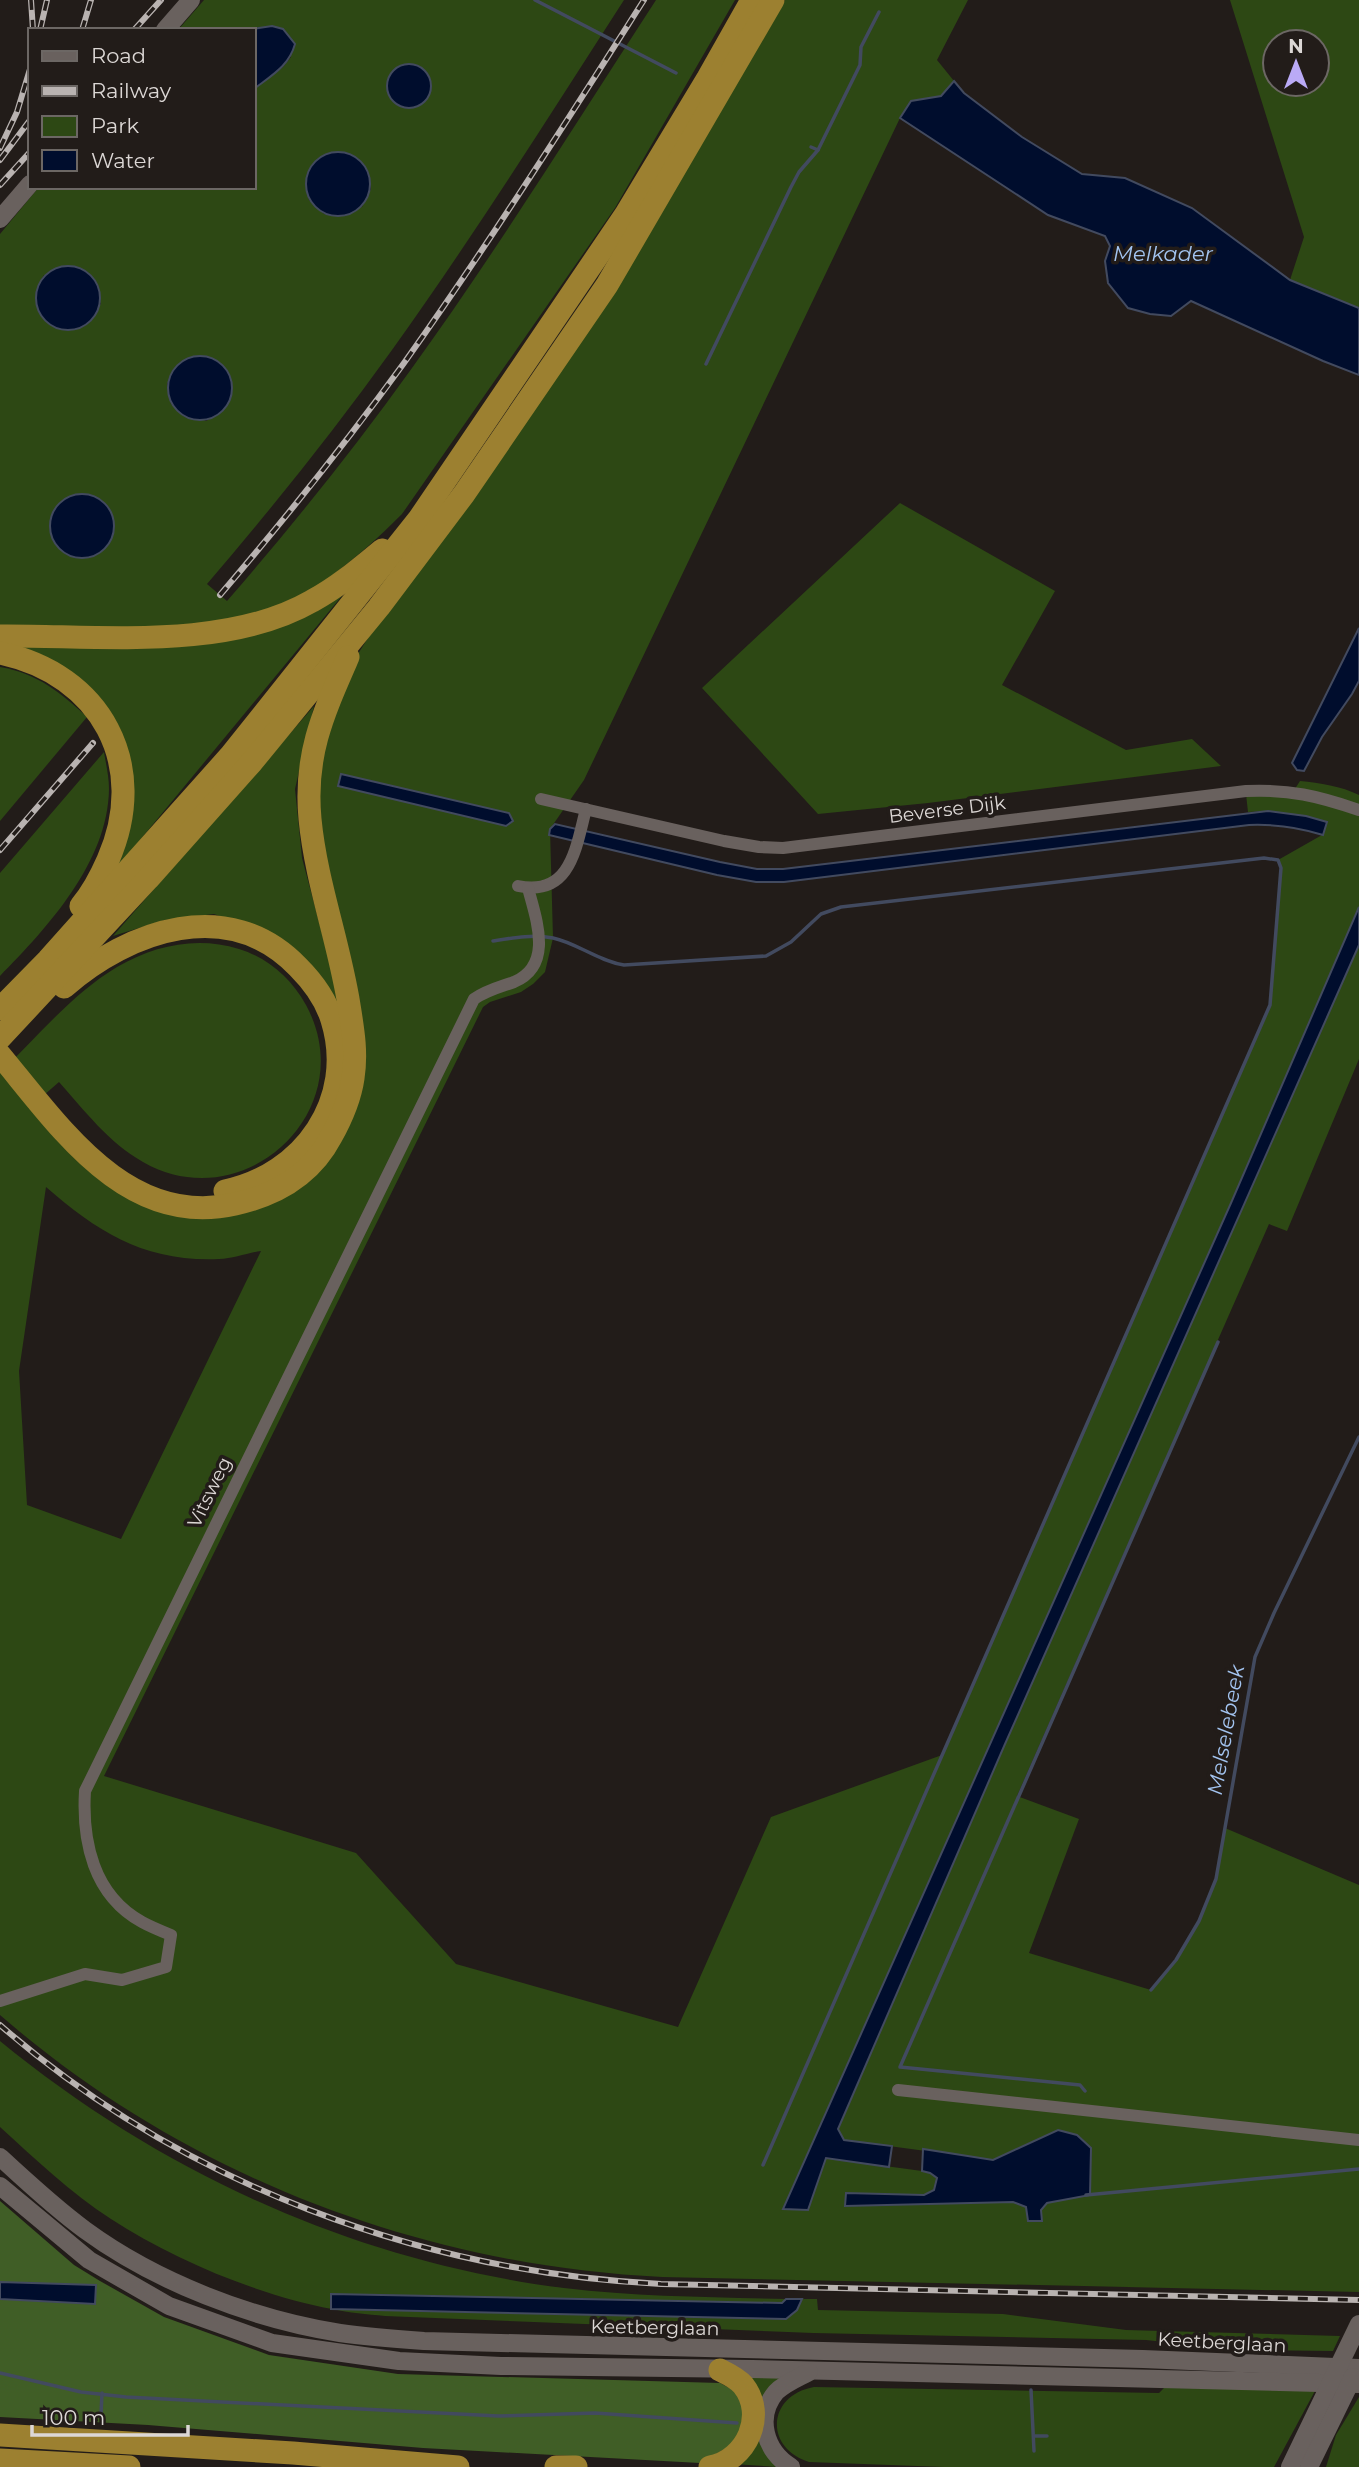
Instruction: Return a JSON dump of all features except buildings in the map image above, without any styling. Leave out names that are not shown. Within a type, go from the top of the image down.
[{"type":"highway","points":[[0,1006],[48,960],[231,755],[419,519],[626,214],[752,0]]},
{"type":"highway","points":[[379,607],[349,653],[320,722],[312,753],[310,817],[314,854],[344,975],[356,1046],[353,1080],[343,1114],[324,1150],[302,1174],[270,1194],[217,1208],[190,1208],[157,1201],[119,1181],[94,1162],[0,1037],[166,860],[252,762],[379,607],[464,494],[607,285],[773,0]]},
{"type":"highway","points":[[0,636],[190,635],[228,631],[265,622],[310,603],[344,581],[419,519]]},
{"type":"highway","points":[[0,653],[48,670],[68,681],[87,698],[113,737],[123,781],[123,802],[111,852],[88,898],[0,1006]]},
{"type":"highway","points":[[206,926],[256,937],[275,947],[312,981],[332,1019],[338,1052],[336,1082],[318,1130],[289,1163],[265,1178],[242,1188],[216,1193],[190,1193],[160,1188],[114,1163],[0,1053],[83,970],[111,952],[160,931],[206,926]]},
{"type":"highway","points":[[710,2467],[720,2465],[740,2452],[753,2420],[749,2393],[738,2379],[720,2370]]},
{"type":"highway","points":[[0,2435],[284,2452],[458,2467]]},
{"type":"highway","points":[[0,2460],[129,2467]]},
{"type":"highway","points":[[556,2467],[576,2467]]},
{"type":"main road","points":[[167,28],[191,0]]},
{"type":"main road","points":[[0,219],[28,186]]},
{"type":"main road","name":"Keetberglaan","points":[[0,2157],[85,2230],[150,2270],[206,2296],[262,2315],[339,2333],[424,2341],[1359,2366]]},
{"type":"main road","name":"Keetberglaan","points":[[0,2186],[89,2260],[169,2306],[272,2343],[400,2361],[1359,2384]]},
{"type":"main road","points":[[1290,2467],[1359,2324]]},
{"type":"main road","points":[[1309,2467],[1359,2366]]},
{"type":"main road","points":[[791,2467],[781,2461],[768,2444],[766,2412],[776,2393],[812,2371]]},
{"type":"street","name":"Beverse Dijk","points":[[541,799],[724,841],[783,848],[1246,791],[1311,794],[1359,810]]},
{"type":"street","name":"Vitsweg","points":[[0,2001],[85,1973],[122,1980],[166,1967],[171,1935],[139,1921],[118,1902],[97,1874],[86,1843],[83,1819],[85,1791],[474,999],[485,991],[516,981],[535,965],[540,943],[538,926],[523,887],[557,880],[569,868],[586,809]]},
{"type":"street","points":[[898,2090],[1359,2140]]},
{"type":"green space","points":[[204,0],[624,0],[481,221],[392,350],[302,469],[207,584],[227,601],[322,487],[412,368],[506,232],[656,0],[735,0],[615,208],[402,514],[358,555],[304,595],[270,609],[234,618],[155,627],[0,626],[0,234],[37,189],[256,189],[256,87],[283,67],[291,57],[272,26],[256,28],[180,28]],"holes":[[[367,169],[371,189],[362,207],[324,214],[309,200],[306,180]],[[44,275],[101,303],[92,320],[72,330],[54,327],[47,322],[37,306],[36,296]],[[176,366],[232,393],[223,411],[206,421],[171,404],[167,384]]]},
{"type":"green space","points":[[785,0],[968,0],[937,60],[954,81],[941,96],[911,101],[900,118],[584,780],[550,829],[553,938],[545,972],[521,992],[483,1007],[104,1776],[356,1853],[456,1964],[678,2027],[771,1817],[942,1755],[1270,1005],[1281,868],[1278,860],[1322,835],[1324,829],[1306,816],[1268,811],[1248,812],[1246,794],[1291,795],[1300,781],[1330,785],[1352,792],[1359,795],[1359,907],[1231,1203],[784,2209],[808,2210],[826,2158],[922,2171],[937,2178],[934,2190],[924,2195],[846,2193],[846,2206],[1013,2202],[1026,2207],[1028,2221],[1042,2221],[1041,2210],[1047,2203],[1058,2130],[993,2160],[844,2140],[838,2130],[1005,1744],[1359,945],[1359,1059],[1287,1231],[1269,1224],[1017,1796],[1079,1819],[1029,1953],[1151,1990],[1181,1951],[1206,1908],[1216,1877],[1225,1828],[1359,1885],[1359,2292],[662,2277],[571,2269],[482,2253],[394,2231],[309,2201],[226,2165],[147,2122],[71,2072],[0,2015],[0,1073],[70,1003],[117,967],[161,948],[208,943],[239,949],[260,958],[286,978],[306,1005],[320,1044],[319,1082],[306,1116],[284,1145],[254,1165],[219,1177],[181,1176],[143,1162],[130,1154],[98,1125],[59,1082],[28,1109],[31,1107],[189,1217],[218,1217],[250,1210],[350,1116],[321,853],[319,754],[356,657],[385,611],[616,290]],"holes":[[[342,774],[509,813],[513,821],[506,826],[339,786]],[[46,1187],[105,1231],[146,1250],[192,1259],[230,1258],[261,1251],[121,1539],[27,1505],[19,1371]]]},
{"type":"green space","points":[[1230,0],[1359,0],[1359,308],[1290,280],[1304,237]]},
{"type":"green space","points":[[900,503],[1055,591],[1002,685],[1126,750],[1192,739],[1221,766],[818,814],[702,688]]},
{"type":"green space","points":[[346,591],[116,869],[127,751],[10,645],[211,641]]},
{"type":"green space","points":[[0,667],[26,674],[48,685],[87,717],[0,821]]},
{"type":"green space","points":[[314,706],[295,789],[302,858],[343,1012],[321,976],[278,937],[214,914],[165,920],[113,936]]},
{"type":"green space","points":[[104,752],[109,784],[106,816],[87,867],[55,915],[0,976],[0,873]]},
{"type":"green space","points":[[0,2041],[127,2132],[194,2170],[264,2204],[337,2233],[411,2257],[487,2275],[564,2288],[647,2295],[786,2299],[782,2303],[331,2295],[797,2310],[802,2299],[817,2299],[818,2310],[1003,2314],[1126,2330],[1340,2336],[1333,2351],[1240,2350],[1146,2340],[813,2333],[385,2316],[304,2303],[217,2274],[162,2248],[96,2209],[40,2163],[0,2127]]},
{"type":"green space","points":[[0,2201],[74,2265],[100,2281],[164,2317],[269,2355],[398,2374],[720,2383],[744,2396],[742,2439],[700,2463],[423,2448],[148,2425],[0,2417],[0,2299],[94,2304],[96,2286],[0,2282]]},
{"type":"green space","points":[[750,2378],[788,2378],[763,2411],[777,2467],[733,2464]]},
{"type":"green space","points":[[814,2387],[1159,2393],[1164,2388],[1316,2389],[1274,2467],[944,2467],[809,2462],[794,2455],[778,2434],[780,2410],[787,2400]]},
{"type":"green space","points":[[1359,2397],[1359,2467],[1326,2467],[1336,2435]]},
{"type":"water","points":[[272,26],[283,29],[295,44],[284,64],[256,87],[256,28]]},
{"type":"water","points":[[409,64],[424,71],[431,86],[424,101],[409,108],[394,101],[387,86],[394,71]]},
{"type":"water","name":"Melkader","points":[[954,81],[964,93],[1022,137],[1082,174],[1125,178],[1192,208],[1290,280],[1359,308],[1359,375],[1191,301],[1171,316],[1128,308],[1108,283],[1105,261],[1110,246],[1105,236],[1048,215],[900,118],[911,101],[941,96]]},
{"type":"water","points":[[338,152],[361,161],[370,184],[361,207],[338,216],[315,207],[306,184],[315,161]]},
{"type":"water","points":[[68,266],[91,275],[100,298],[91,321],[68,330],[45,321],[36,298],[45,275]]},
{"type":"water","points":[[200,356],[223,365],[232,388],[223,411],[200,420],[177,411],[168,388],[177,365]]},
{"type":"water","points":[[82,494],[105,503],[114,526],[105,549],[82,558],[59,549],[50,526],[59,503]]},
{"type":"water","points":[[1359,628],[1359,681],[1322,737],[1304,771],[1297,770],[1292,763]]},
{"type":"water","points":[[341,774],[509,813],[513,821],[506,826],[338,786]]},
{"type":"water","points":[[1268,811],[1327,822],[1323,835],[1286,827],[1249,825],[784,882],[756,882],[717,875],[549,835],[555,824],[720,862],[757,869],[783,869]]},
{"type":"water","points":[[1359,907],[1359,945],[1005,1744],[838,2129],[844,2140],[892,2146],[889,2167],[826,2158],[808,2210],[783,2209],[1231,1203]]},
{"type":"water","points":[[1058,2130],[1077,2135],[1091,2148],[1090,2195],[1047,2203],[1041,2210],[1042,2221],[1028,2221],[1026,2207],[1013,2202],[845,2206],[846,2193],[924,2195],[934,2190],[937,2178],[922,2171],[923,2149],[993,2160]]},
{"type":"water","points":[[0,2282],[96,2285],[95,2304],[0,2299]]},
{"type":"water","points":[[331,2294],[782,2303],[786,2299],[802,2299],[797,2310],[786,2319],[331,2309]]},
{"type":"waterway","points":[[535,0],[676,73]]},
{"type":"waterway","points":[[706,364],[791,187],[799,172],[818,150],[860,65],[861,47],[879,12]]},
{"type":"waterway","points":[[811,147],[818,150]]},
{"type":"waterway","points":[[493,941],[530,936],[553,938],[624,965],[766,956],[791,942],[821,914],[841,907],[1264,858],[1278,860],[1281,868],[1270,1005],[763,2165]]},
{"type":"waterway","points":[[1085,2091],[1080,2085],[900,2067],[1218,1342]]},
{"type":"waterway","name":"Melselebeek","points":[[1151,1990],[1176,1960],[1199,1921],[1216,1879],[1255,1657],[1359,1437]]},
{"type":"waterway","points":[[1086,2195],[1359,2169]]},
{"type":"waterway","points":[[0,2373],[81,2392],[126,2397],[498,2416],[595,2413],[737,2423]]},
{"type":"waterway","name":"Melselebeek","points":[[1031,2390],[1034,2451]]},
{"type":"waterway","points":[[101,2414],[102,2393]]},
{"type":"waterway","points":[[1035,2436],[1047,2436]]},
{"type":"railway","points":[[31,0],[33,28]]},
{"type":"railway","points":[[40,28],[47,0]]},
{"type":"railway","points":[[83,28],[91,0]]},
{"type":"railway","points":[[136,28],[161,0]]},
{"type":"railway","points":[[220,595],[314,481],[404,363],[496,228],[644,0]]},
{"type":"railway","points":[[0,148],[17,112],[28,76]]},
{"type":"railway","points":[[0,160],[28,123]]},
{"type":"railway","points":[[0,185],[28,154]]},
{"type":"railway","points":[[0,850],[93,743]]},
{"type":"railway","points":[[0,2025],[71,2081],[147,2131],[226,2174],[309,2210],[394,2239],[482,2261],[571,2276],[661,2284],[1359,2300]]}]
